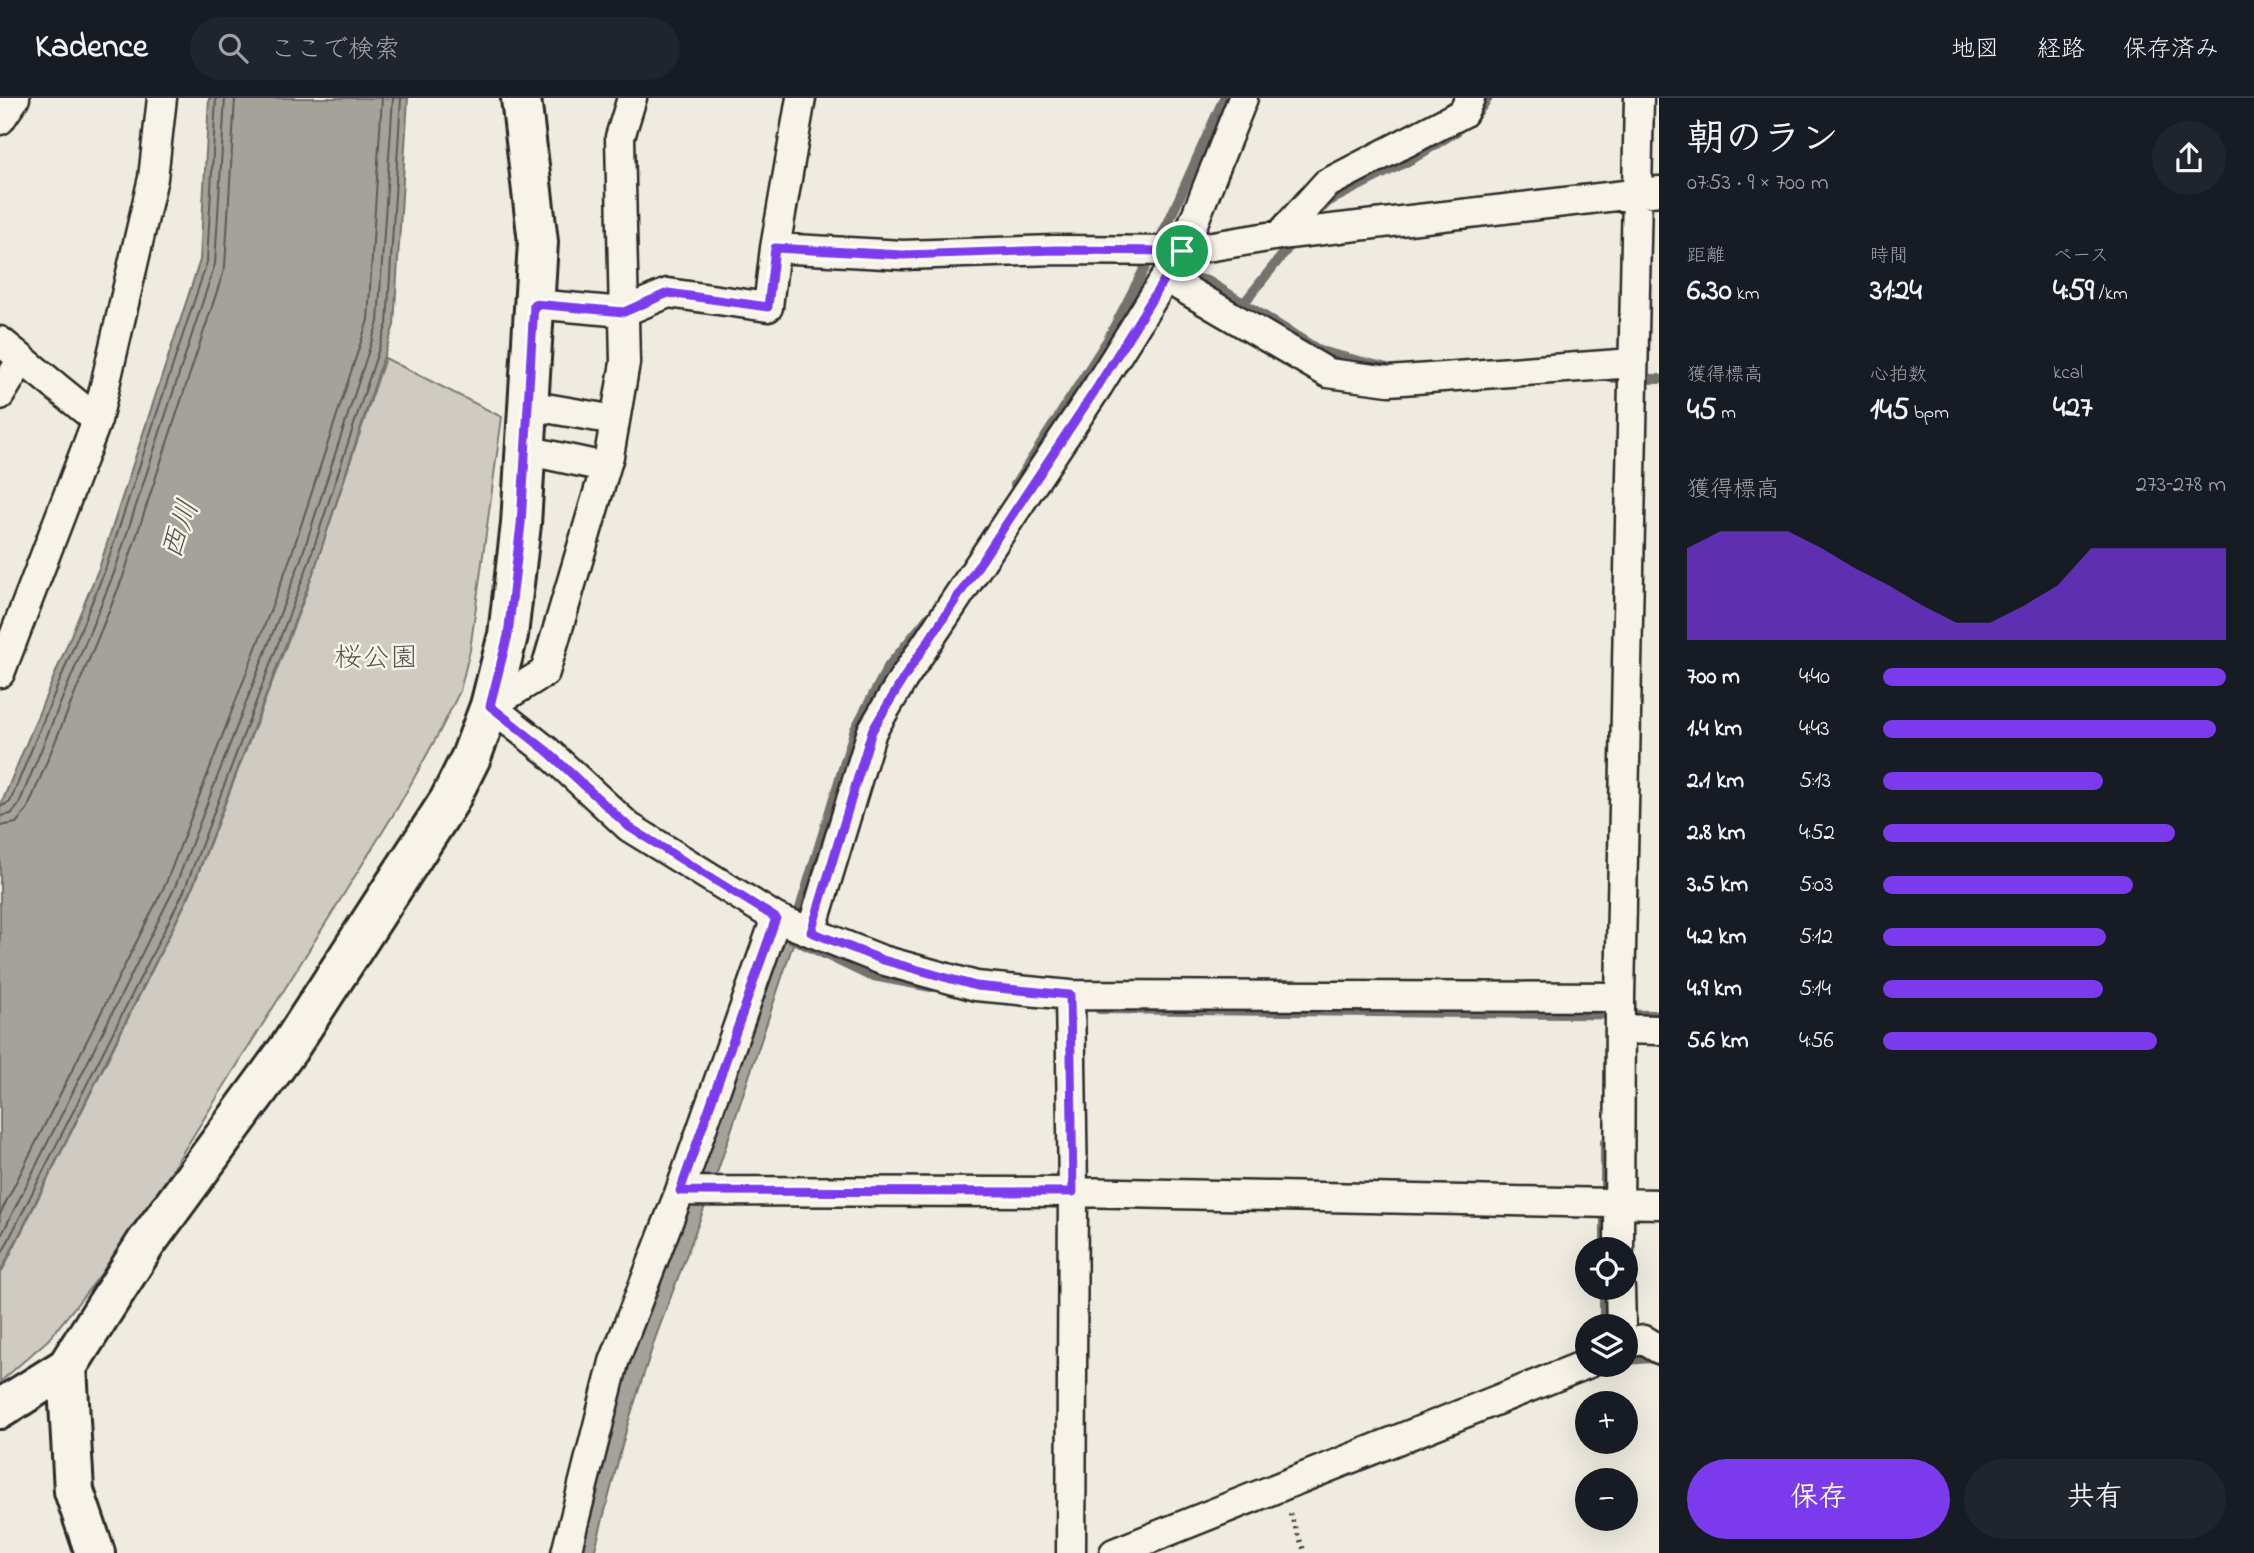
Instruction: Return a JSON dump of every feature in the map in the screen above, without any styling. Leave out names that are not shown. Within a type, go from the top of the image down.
[{"type":"street","points":[[0,120],[15,98]]},
{"type":"street","points":[[0,673],[97,420],[153,178],[162,98]]},
{"type":"street","points":[[0,1409],[67,1367],[146,1243],[289,1048],[449,801],[471,757],[490,706],[508,635],[521,524],[538,242],[521,98]]},
{"type":"street","points":[[490,706],[545,672],[606,467],[625,363],[620,137],[632,98]]},
{"type":"street","points":[[534,304],[624,312],[668,293],[768,307],[775,248],[801,98]]},
{"type":"street","points":[[811,932],[872,731],[903,679],[1098,386],[1182,251],[1243,98]]},
{"type":"street","points":[[1280,235],[1326,184],[1462,113],[1470,98]]},
{"type":"street","points":[[1619,1237],[1620,997],[1633,363],[1648,192],[1639,98]]},
{"type":"street","points":[[775,248],[903,255],[1055,250],[1182,251],[1280,235],[1648,192]]},
{"type":"street","points":[[1166,278],[1328,373],[1389,381],[1633,363]]},
{"type":"street","points":[[0,341],[97,420]]},
{"type":"street","points":[[0,394],[22,359]]},
{"type":"street","points":[[528,405],[615,419]]},
{"type":"street","points":[[526,450],[606,467]]},
{"type":"street","points":[[490,706],[547,751],[629,827],[776,918],[883,960],[976,986],[1070,995],[1620,997]]},
{"type":"street","points":[[566,1553],[614,1362],[680,1191],[776,918]]},
{"type":"street","points":[[1070,995],[1073,1192],[1071,1553]]},
{"type":"street","points":[[1620,1029],[1659,1030]]},
{"type":"street","points":[[680,1191],[1073,1192],[1659,1204]]},
{"type":"street","points":[[1638,1341],[1644,1340],[1659,1349]]},
{"type":"street","points":[[67,1367],[74,1491],[95,1553]]},
{"type":"street","points":[[1114,1553],[1575,1369]]},
{"type":"path","points":[[1280,1487],[1305,1553]]},
{"type":"green space","name":"桜公園","points":[[385,358],[502,417],[470,650],[460,691],[398,807],[127,1242],[49,1339],[0,1382],[0,1275],[191,892],[306,594]]},
{"type":"water","name":"西川","points":[[209,98],[408,98],[394,325],[315,568],[190,893],[0,1273],[0,807],[99,568],[200,260]]},
{"type":"water","points":[[784,934],[796,935],[714,1182],[656,1336],[628,1423],[594,1553],[574,1553],[601,1447],[682,1227],[705,1154]]},
{"type":"waterway","points":[[1015,485],[1107,341],[1168,223],[1224,98]]},
{"type":"waterway","points":[[1472,120],[1488,98]]},
{"type":"waterway","points":[[1322,208],[1329,201],[1414,158],[1457,131]]},
{"type":"waterway","points":[[1244,303],[1296,238]]},
{"type":"waterway","points":[[1183,276],[1208,281],[1320,351],[1387,368]]},
{"type":"waterway","points":[[1613,369],[1614,378],[1659,379]]},
{"type":"waterway","points":[[795,925],[855,729],[888,667],[928,618]]},
{"type":"waterway","points":[[791,938],[868,975],[931,987]]},
{"type":"waterway","points":[[1099,1009],[1659,1015]]},
{"type":"waterway","points":[[1605,1142],[1605,1237]]},
{"type":"waterway","points":[[1604,1300],[1604,1314]]},
{"type":"waterway","points":[[1638,1359],[1652,1358],[1659,1362]]},
{"type":"route","points":[[775,248],[903,255],[1055,250],[1182,251],[1098,386],[903,679],[872,731],[811,932],[883,960],[976,986],[1070,995],[1073,1192],[680,1191],[776,918],[629,827],[547,751],[490,706],[508,635],[521,524],[534,304],[624,312],[668,293],[768,307],[775,248]]}]
